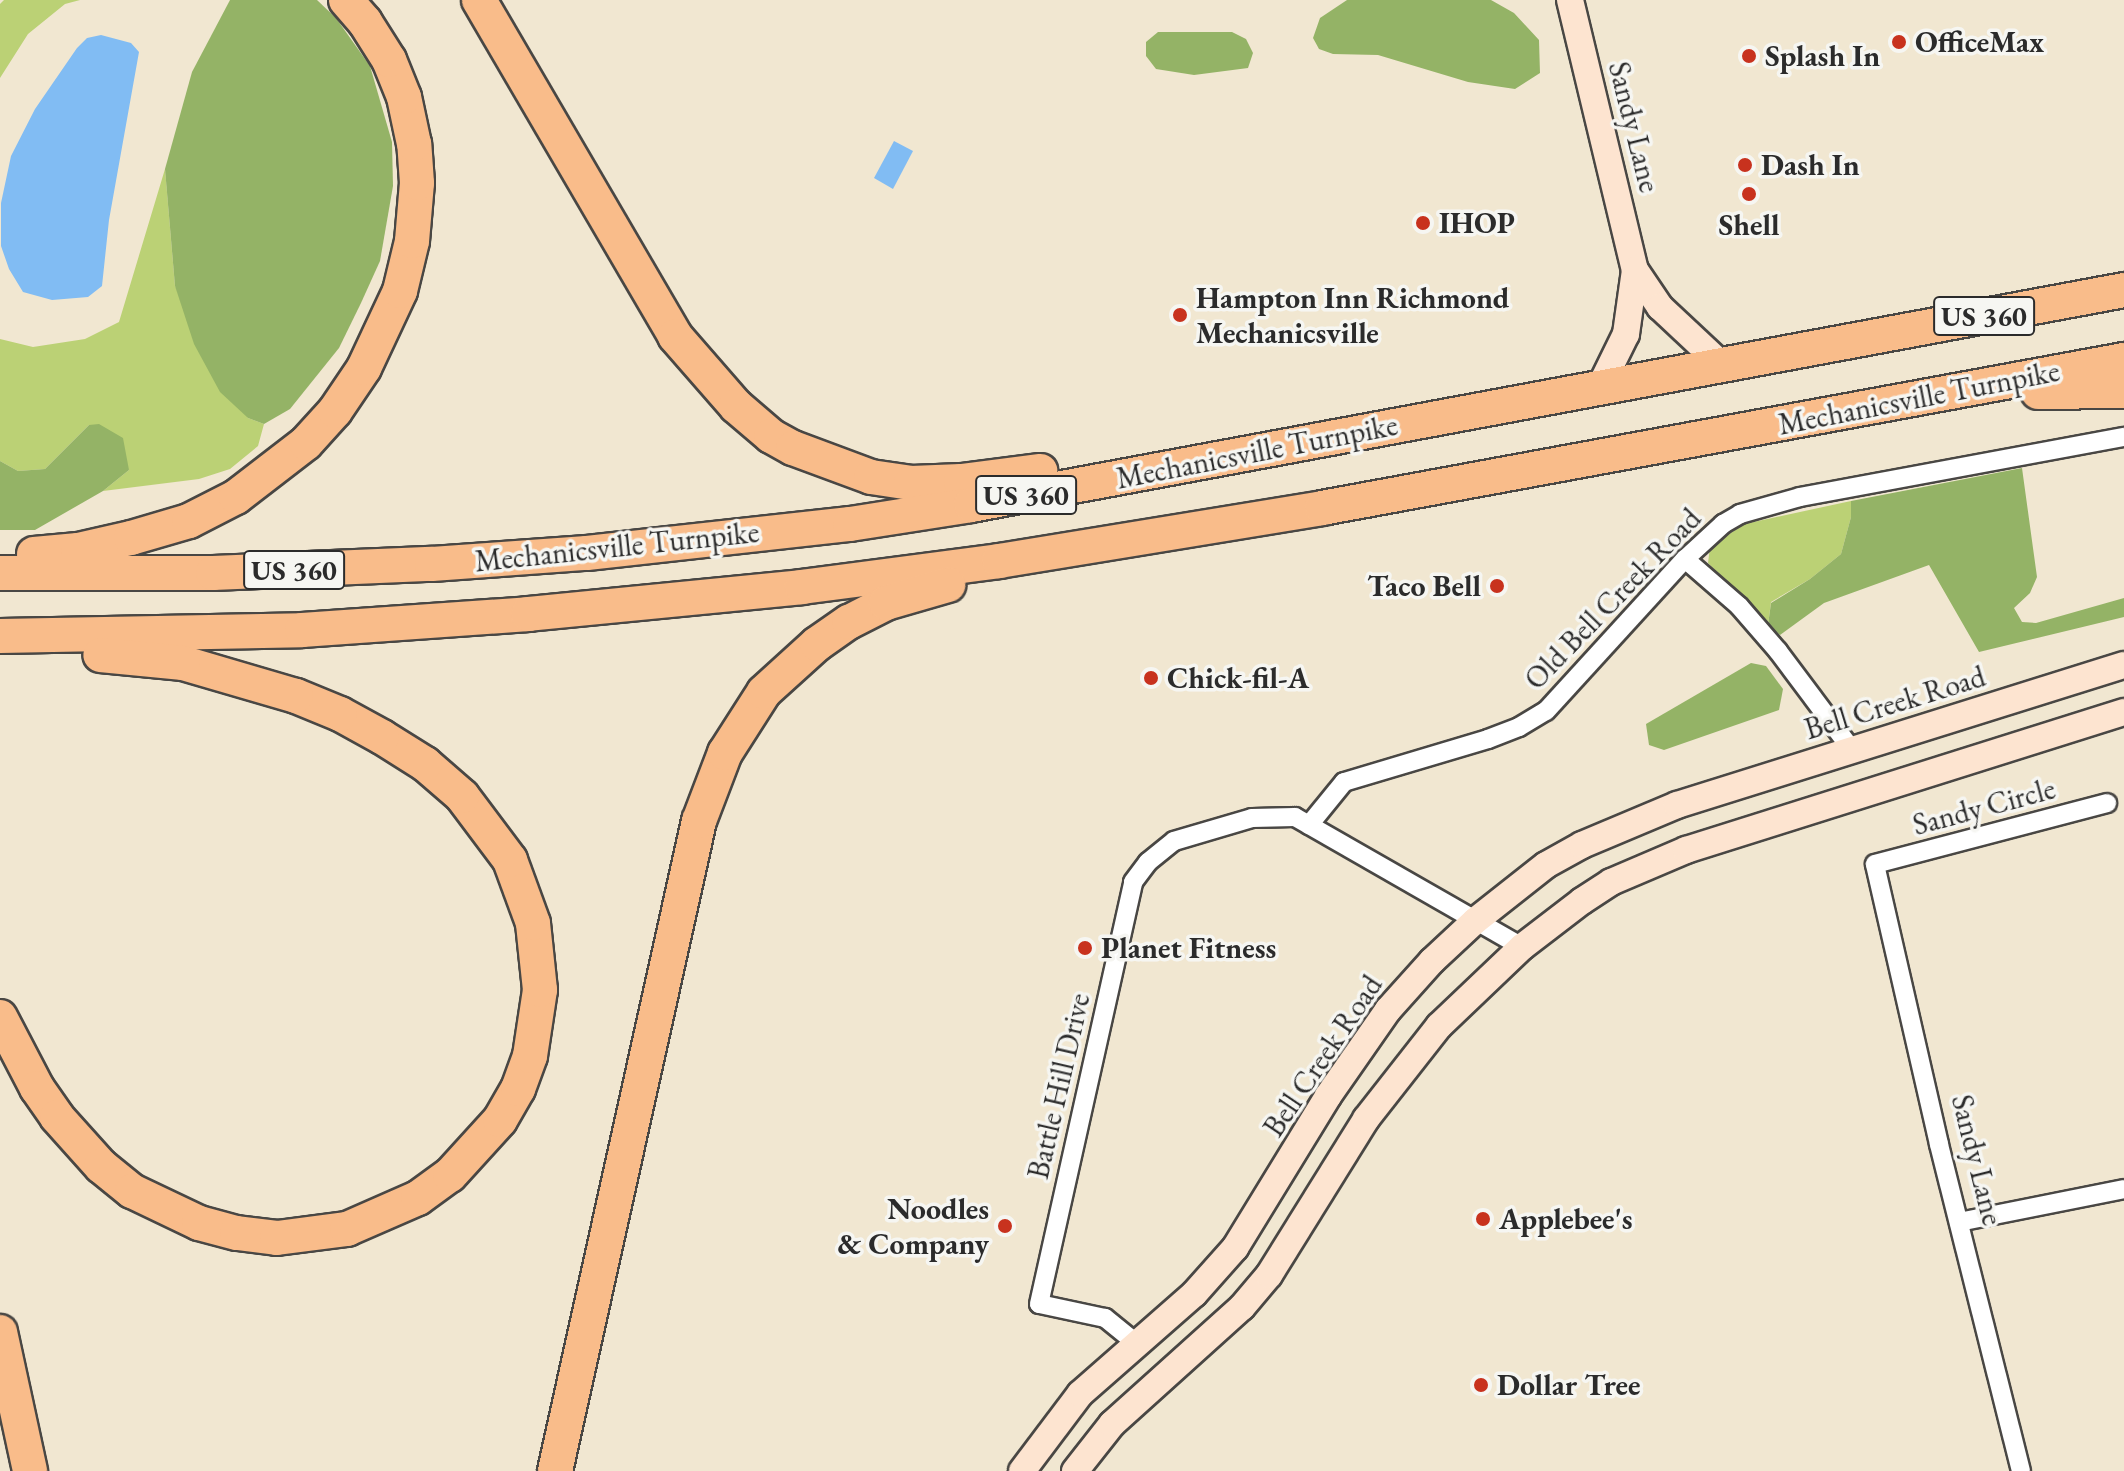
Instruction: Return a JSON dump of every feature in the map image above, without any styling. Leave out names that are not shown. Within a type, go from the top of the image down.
[{"type":"highway","points":[[0,554],[45,554],[131,538],[189,521],[236,497],[306,443],[335,411],[364,368],[400,291],[412,241],[417,183],[414,144],[404,97],[389,60],[365,22],[346,0]]},
{"type":"highway","points":[[479,0],[675,336],[736,406],[771,436],[823,462],[871,477],[911,483],[961,481],[1460,414]]},
{"type":"highway","name":"Mechanicsville Turnpike","points":[[0,573],[213,573],[432,564],[603,551],[850,524],[971,505],[2124,290]]},
{"type":"highway","name":"Mechanicsville Turnpike","points":[[0,636],[302,630],[544,613],[802,587],[938,569],[1322,508],[2124,360]]},
{"type":"highway","points":[[1946,393],[2124,391]]},
{"type":"highway","points":[[555,1471],[699,821],[725,753],[764,692],[793,663],[849,622],[920,592],[1322,508]]},
{"type":"highway","points":[[0,651],[116,655],[183,663],[296,696],[340,714],[382,737],[425,764],[462,796],[510,860],[533,923],[540,990],[537,1028],[518,1089],[500,1120],[477,1148],[418,1198],[384,1216],[347,1229],[293,1237],[237,1233],[199,1223],[132,1191],[101,1166],[57,1117],[19,1058],[0,1017]]},
{"type":"highway","points":[[0,1332],[30,1471]]},
{"type":"main road","points":[[1554,0],[1576,27]]},
{"type":"main road","name":"Sandy Lane","points":[[1570,0],[1635,270],[1660,307],[1722,365]]},
{"type":"main road","name":"Sandy Lane","points":[[1599,389],[1626,334],[1635,270]]},
{"type":"main road","name":"Bell Creek Road","points":[[1022,1471],[1080,1394],[1194,1294],[1235,1248],[1371,1032],[1432,961],[1475,921],[1546,865],[1594,839],[1677,805],[2124,665]]},
{"type":"main road","points":[[1075,1471],[1112,1424],[1213,1334],[1269,1275],[1366,1119],[1439,1026],[1522,947],[1582,901],[1643,867],[2124,712]]},
{"type":"street","name":"Old Bell Creek Road","points":[[1309,825],[1344,782],[1354,777],[1488,739],[1519,727],[1546,711],[1685,559],[1723,524],[1758,507],[2124,437]]},
{"type":"street","points":[[1685,559],[1739,606],[1778,651],[1852,750]]},
{"type":"street","name":"Sandy Circle","points":[[1875,864],[2107,803]]},
{"type":"street","name":"Battle Hill Drive","points":[[1136,1343],[1105,1318],[1039,1304],[1133,882],[1152,858],[1174,841],[1252,818],[1295,817],[1522,947]]},
{"type":"street","name":"Sandy Lane","points":[[1875,864],[2021,1471]]},
{"type":"street","points":[[1959,1222],[2124,1189]]},
{"type":"green space","points":[[4,0],[80,0],[65,4],[28,34],[0,78],[0,4]]},
{"type":"green space","points":[[230,0],[317,0],[336,18],[370,66],[392,142],[393,186],[380,261],[361,303],[339,348],[290,409],[264,424],[248,418],[220,392],[194,344],[175,286],[165,169],[192,72]]},
{"type":"green space","points":[[1347,0],[1491,0],[1514,13],[1539,40],[1540,73],[1515,89],[1468,82],[1378,55],[1333,54],[1319,49],[1313,38],[1320,18]]},
{"type":"green space","points":[[1158,32],[1232,32],[1246,39],[1253,53],[1248,68],[1194,75],[1156,69],[1146,56],[1146,42]]},
{"type":"green space","points":[[165,169],[175,286],[248,418],[264,424],[258,446],[230,469],[199,479],[103,491],[129,470],[89,425],[45,469],[18,471],[0,461],[0,339],[33,347],[85,339],[119,322]]},
{"type":"green space","points":[[99,424],[123,438],[129,470],[103,491],[35,530],[0,530],[0,461],[18,471],[45,469],[89,425]]},
{"type":"green space","points":[[2022,468],[2037,577],[2030,593],[2014,608],[2022,622],[2036,623],[2124,598],[2124,617],[1979,652],[1929,565],[1824,603],[1780,635],[1768,625],[1771,603],[1810,579],[1841,554],[1851,517],[1851,501]]},
{"type":"green space","points":[[1851,501],[1851,517],[1841,554],[1810,579],[1771,602],[1768,625],[1708,563],[1710,547],[1744,524]]},
{"type":"green space","points":[[1751,663],[1766,666],[1783,689],[1779,710],[1664,750],[1649,745],[1646,724]]},
{"type":"water","points":[[101,35],[131,43],[139,52],[109,220],[102,286],[88,297],[52,300],[23,292],[9,269],[1,246],[1,203],[11,156],[35,109],[77,48],[87,38]]},
{"type":"water","points":[[894,141],[913,151],[893,189],[874,178]]},
{"type":"place","name":"OfficeMax","points":[[1899,42]]},
{"type":"place","name":"Splash In","points":[[1749,56]]},
{"type":"place","name":"Dash In","points":[[1745,165]]},
{"type":"place","name":"Shell","points":[[1749,194]]},
{"type":"place","name":"IHOP","points":[[1423,223]]},
{"type":"place","name":"Hampton Inn Richmond Mechanicsville","points":[[1180,315]]},
{"type":"place","name":"Taco Bell","points":[[1497,586]]},
{"type":"place","name":"Chick-fil-A","points":[[1151,678]]},
{"type":"place","name":"Planet Fitness","points":[[1085,948]]},
{"type":"place","name":"Applebee's","points":[[1483,1219]]},
{"type":"place","name":"Noodles & Company","points":[[1005,1226]]},
{"type":"place","name":"Dollar Tree","points":[[1481,1385]]}]
